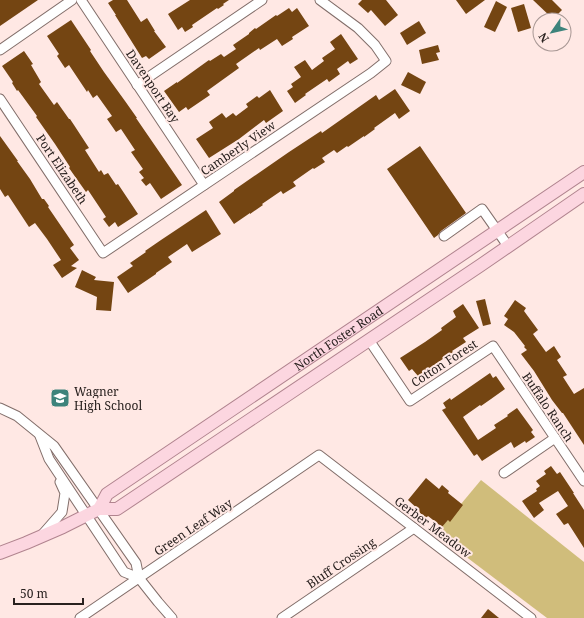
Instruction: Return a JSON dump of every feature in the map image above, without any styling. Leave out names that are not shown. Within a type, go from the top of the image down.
[{"type":"main road","name":"North Foster Road","points":[[99,509],[107,494],[584,172]]},
{"type":"main road","name":"North Foster Road","points":[[0,553],[39,538],[99,509],[117,509],[584,194]]},
{"type":"street","points":[[0,50],[72,0]]},
{"type":"street","name":"Davenport Bay","points":[[81,0],[204,185]]},
{"type":"street","points":[[137,85],[262,0]]},
{"type":"street","name":"Camberly View","points":[[103,254],[371,73],[386,61],[375,45],[358,28],[320,0]]},
{"type":"street","name":"Port Elizabeth","points":[[0,99],[103,254]]},
{"type":"street","points":[[444,236],[482,209],[508,246]]},
{"type":"street","name":"Cotton Forest","points":[[369,340],[410,401],[493,346]]},
{"type":"street","name":"Buffalo Ranch","points":[[493,346],[584,481]]},
{"type":"street","points":[[0,408],[17,416],[54,446],[136,563],[139,578],[172,618]]},
{"type":"street","points":[[40,436],[49,458],[124,572],[139,578]]},
{"type":"street","points":[[504,473],[555,438]]},
{"type":"street","name":"Gerber Meadow","points":[[319,455],[531,618]]},
{"type":"street","name":"Green Leaf Way","points":[[80,618],[319,455]]},
{"type":"street","points":[[39,538],[62,512],[65,494],[56,469]]},
{"type":"street","name":"Bluff Crossing","points":[[282,618],[414,528]]},
{"type":"shaded area","points":[[481,480],[584,562],[584,618],[547,618],[436,534]]},
{"type":"building","points":[[0,0],[38,0],[0,26]]},
{"type":"building","points":[[113,0],[127,0],[141,22],[147,18],[154,31],[166,47],[149,59],[146,56],[142,58],[108,3]]},
{"type":"building","points":[[190,0],[229,0],[223,4],[224,5],[192,25],[193,27],[185,32],[182,27],[178,30],[168,14]]},
{"type":"building","points":[[362,0],[386,0],[398,15],[385,26],[371,10],[368,13],[358,4]]},
{"type":"building","points":[[456,0],[485,0],[466,14]]},
{"type":"building","points":[[533,0],[552,0],[562,10],[560,12],[546,12]]},
{"type":"building","points":[[496,1],[507,7],[495,32],[484,27]]},
{"type":"building","points":[[524,4],[531,28],[518,32],[511,8]]},
{"type":"building","points":[[289,8],[292,12],[297,8],[309,26],[292,37],[293,39],[282,46],[277,39],[260,50],[259,48],[236,64],[239,68],[207,91],[210,95],[188,110],[186,107],[179,112],[164,91],[209,60],[210,61],[221,54],[224,57],[236,49],[233,45],[255,28],[256,29]]},
{"type":"building","points":[[71,20],[104,72],[182,185],[161,199],[150,183],[146,186],[141,180],[144,178],[139,172],[143,169],[131,152],[135,150],[121,129],[116,132],[107,119],[112,116],[97,95],[93,98],[88,90],[87,92],[69,65],[65,68],[57,56],[59,54],[47,36]]},
{"type":"building","points":[[419,21],[426,33],[407,45],[400,33]]},
{"type":"building","points":[[341,34],[358,59],[350,64],[348,61],[337,69],[340,74],[329,82],[327,79],[295,103],[287,91],[293,87],[291,84],[301,77],[294,67],[305,60],[312,70],[324,61],[322,58],[335,49],[330,42]]},
{"type":"building","points":[[438,45],[440,52],[436,53],[439,60],[422,64],[419,50]]},
{"type":"building","points":[[24,51],[33,64],[31,65],[41,82],[39,84],[54,105],[57,102],[70,119],[89,148],[85,150],[99,172],[101,170],[104,175],[108,173],[116,185],[118,184],[138,214],[118,227],[115,222],[109,227],[103,219],[106,217],[88,190],[86,192],[69,168],[70,167],[36,117],[37,116],[18,90],[17,91],[12,83],[13,82],[2,66]]},
{"type":"building","points":[[408,72],[426,82],[420,94],[401,85]]},
{"type":"building","points":[[395,89],[410,111],[399,119],[395,113],[364,137],[348,147],[347,146],[337,153],[334,150],[322,158],[325,162],[314,169],[313,168],[293,182],[296,186],[283,194],[281,191],[234,224],[219,202],[289,152],[321,131],[322,133],[376,95],[379,100]]},
{"type":"building","points":[[270,90],[283,111],[266,123],[264,120],[239,139],[209,158],[196,139],[213,128],[209,122],[222,113],[226,118],[233,113],[236,116],[248,107],[246,104],[257,96],[259,98]]},
{"type":"building","points":[[0,136],[42,199],[44,199],[49,206],[48,207],[74,245],[70,248],[79,260],[71,266],[77,268],[62,278],[53,265],[61,260],[47,239],[35,223],[29,227],[8,195],[5,197],[0,189]]},
{"type":"building","points":[[420,146],[466,213],[441,231],[434,238],[387,169]]},
{"type":"building","points":[[206,210],[221,234],[192,252],[187,244],[168,257],[172,262],[128,293],[117,277],[133,266],[130,263],[146,252],[145,251]]},
{"type":"building","points":[[82,270],[96,277],[94,280],[114,282],[111,311],[96,310],[97,297],[75,287]]},
{"type":"building","points":[[485,299],[491,324],[483,326],[476,301]]},
{"type":"building","points":[[515,300],[526,308],[524,311],[538,330],[533,334],[546,352],[554,346],[561,357],[557,360],[567,375],[563,377],[574,394],[584,388],[584,445],[521,354],[527,350],[524,347],[525,346],[514,332],[504,325],[508,319],[504,316]]},
{"type":"building","points":[[463,304],[479,328],[463,338],[466,342],[418,376],[412,369],[409,371],[400,358],[442,330],[441,328],[456,317],[453,311]]},
{"type":"building","points":[[490,373],[493,378],[496,376],[505,389],[463,417],[478,440],[496,428],[494,425],[517,408],[533,430],[531,432],[535,437],[514,448],[511,442],[482,461],[477,454],[474,456],[442,410],[446,408],[443,403],[450,398],[451,400]]},
{"type":"building","points":[[551,466],[557,474],[560,472],[584,510],[584,548],[568,523],[564,525],[556,514],[568,506],[558,491],[539,503],[544,510],[534,518],[522,501],[537,491],[536,489],[540,486],[536,481],[546,474],[544,471]]},
{"type":"building","points":[[426,478],[439,489],[442,485],[449,491],[448,493],[463,505],[450,522],[448,520],[442,527],[428,516],[426,518],[408,500]]},
{"type":"building","points":[[488,609],[499,618],[481,618]]},
{"type":"place","name":"Wagner High School","points":[[60,398]]}]
